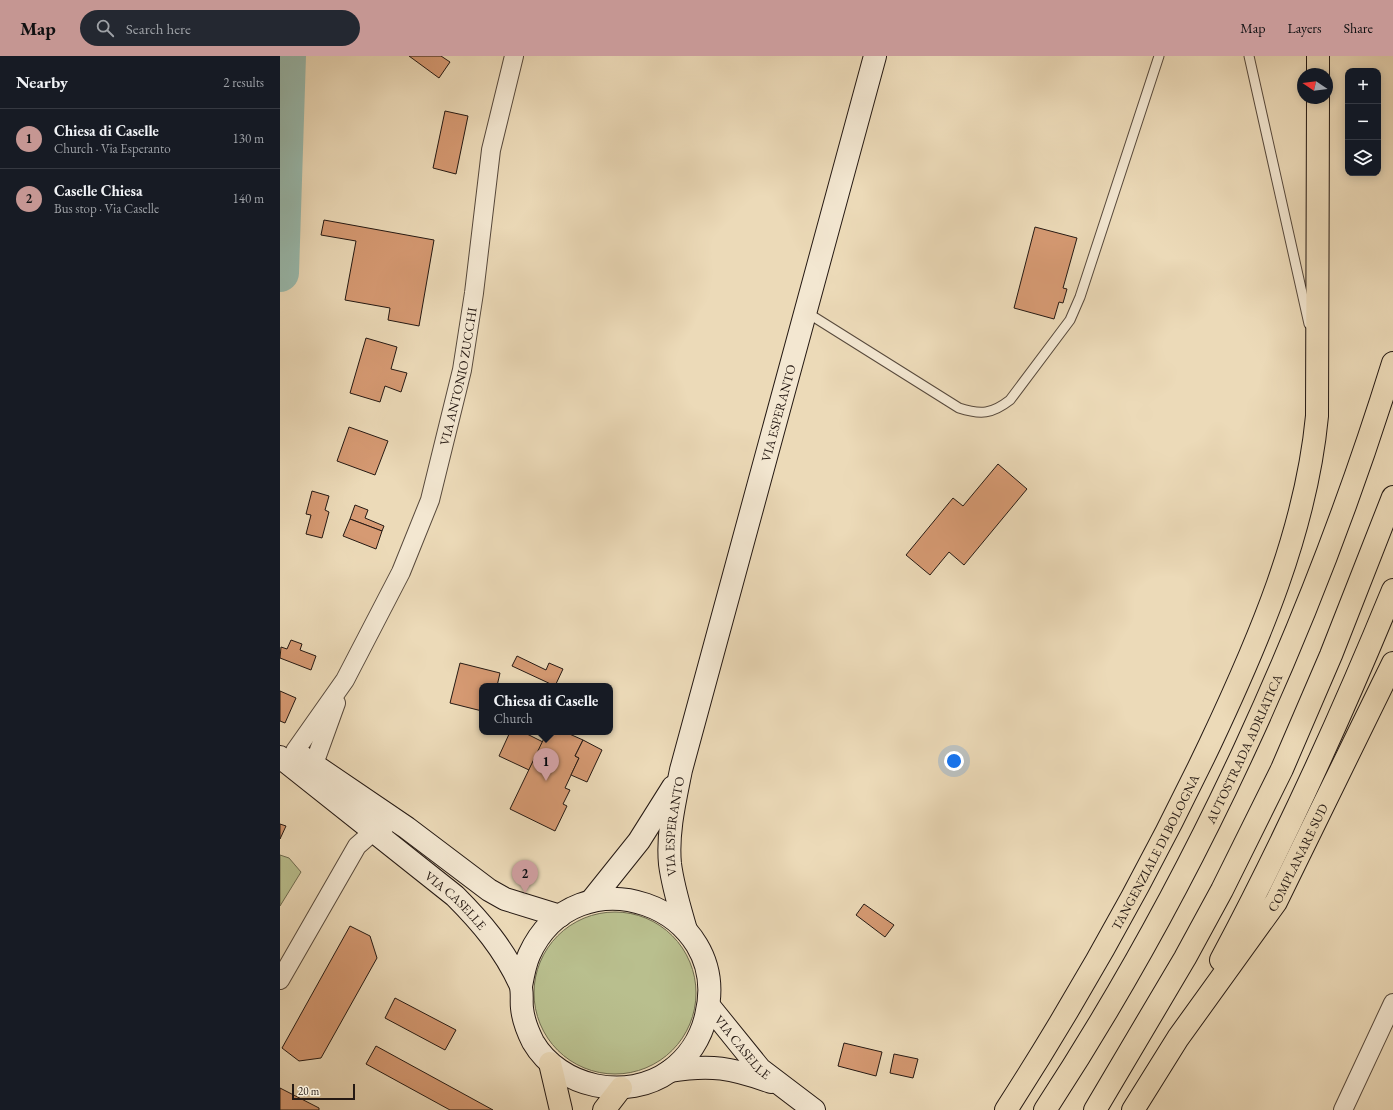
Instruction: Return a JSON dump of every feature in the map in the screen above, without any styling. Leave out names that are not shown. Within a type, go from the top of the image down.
[{"type":"highway","points":[[1318,56],[1318,68]]},
{"type":"highway","name":"TANGENZIALE DI BOLOGNA","points":[[1006,1110],[1041,1055],[1096,962],[1150,864],[1228,705],[1265,620],[1292,541],[1314,451],[1317,416],[1318,104]]},
{"type":"highway","name":"AUTOSTRADA ADRIATICA","points":[[1045,1110],[1122,983],[1161,914],[1248,741],[1293,638],[1341,517],[1393,363]]},
{"type":"highway","points":[[1095,1110],[1185,958],[1222,890],[1282,769],[1331,655],[1393,497]]},
{"type":"highway","points":[[1133,1110],[1178,1038],[1256,894],[1338,723],[1393,590]]},
{"type":"highway","name":"COMPLANARE SUD","points":[[1178,1038],[1276,902],[1393,663]]},
{"type":"highway","points":[[550,1063],[561,1110]]},
{"type":"highway","points":[[604,1110],[620,1088]]},
{"type":"main road","name":"VIA ESPERANTO","points":[[686,930],[677,898],[670,864],[671,828],[681,770],[875,56]]},
{"type":"main road","name":"VIA CASELLE","points":[[285,752],[314,764],[407,828],[500,896],[522,905],[560,916]]},
{"type":"main road","name":"VIA CASELLE","points":[[285,752],[374,830],[455,896],[479,919],[495,940],[521,986]]},
{"type":"main road","name":"VIA ESPERANTO","points":[[591,901],[625,861],[654,819],[681,770]]},
{"type":"main road","points":[[620,899],[647,904],[673,918],[686,930],[696,943],[706,967],[710,992],[709,1006],[698,1040],[685,1058],[670,1071],[647,1083],[620,1088],[581,1082],[550,1063],[533,1042],[526,1026],[522,1010],[521,986],[528,955],[543,932],[560,916],[591,901],[620,899]]},
{"type":"main road","name":"VIA CASELLE","points":[[709,1006],[749,1057],[779,1084],[814,1110]]},
{"type":"main road","name":"VIA CASELLE","points":[[670,1071],[698,1066],[725,1068],[753,1075],[779,1084]]},
{"type":"street","name":"VIA ANTONIO ZUCCHI","points":[[314,764],[345,680],[402,572],[430,500],[462,370],[474,293],[491,150],[514,56]]},
{"type":"street","name":"VIA ANTONIO ZUCCHI","points":[[285,752],[345,680]]},
{"type":"street","name":"VIA CASELLE","points":[[374,830],[390,825],[407,828]]},
{"type":"street","points":[[280,980],[350,857],[357,846],[374,830]]},
{"type":"street","points":[[1342,1110],[1393,1003]]},
{"type":"lane","points":[[806,312],[959,408],[973,413],[998,409],[1010,400],[1070,320],[1083,289],[1159,56]]},
{"type":"lane","points":[[1249,56],[1317,361]]},
{"type":"green space","points":[[280,855],[289,858],[301,872],[280,906]]},
{"type":"green space","points":[[607,912],[623,912],[639,915],[653,921],[667,930],[678,941],[687,955],[693,969],[696,993],[695,1009],[687,1031],[678,1045],[667,1056],[653,1065],[639,1071],[623,1074],[607,1074],[591,1071],[577,1065],[563,1056],[552,1045],[543,1031],[537,1017],[534,1001],[534,985],[537,969],[543,955],[552,941],[563,930],[577,921],[591,915]]},
{"type":"building","points":[[409,56],[441,56],[450,62],[439,78]]},
{"type":"building","points":[[445,111],[468,116],[456,174],[433,168]]},
{"type":"building","points":[[324,220],[434,240],[419,326],[388,320],[390,308],[345,300],[356,241],[321,235]]},
{"type":"building","points":[[1035,227],[1077,238],[1063,288],[1067,289],[1063,303],[1059,302],[1054,319],[1014,308]]},
{"type":"building","points":[[366,338],[397,347],[391,369],[407,373],[401,392],[385,386],[380,402],[350,393]]},
{"type":"building","points":[[349,427],[388,441],[375,475],[337,461]]},
{"type":"building","points":[[998,464],[1027,489],[964,565],[949,552],[930,575],[906,555],[953,498],[963,506]]},
{"type":"building","points":[[312,491],[329,496],[325,510],[329,512],[322,538],[306,534],[311,515],[306,514]]},
{"type":"building","points":[[355,505],[368,510],[365,518],[384,526],[382,531],[350,519]]},
{"type":"building","points":[[350,519],[382,531],[376,549],[343,536]]},
{"type":"building","points":[[291,640],[302,644],[300,650],[316,656],[311,670],[280,658],[281,647],[287,649]]},
{"type":"building","points":[[517,656],[546,670],[549,663],[563,669],[556,683],[549,683],[512,666]]},
{"type":"building","points":[[460,663],[500,673],[498,683],[479,683],[479,710],[450,703]]},
{"type":"building","points":[[280,691],[296,698],[285,723],[280,721]]},
{"type":"building","points":[[509,735],[529,735],[543,742],[529,770],[499,756]]},
{"type":"building","points":[[546,735],[572,735],[583,740],[575,756],[579,758],[565,788],[570,790],[563,804],[567,806],[555,831],[510,809]]},
{"type":"building","points":[[583,740],[602,750],[587,782],[571,775],[579,758],[575,756]]},
{"type":"building","points":[[280,824],[286,826],[280,839]]},
{"type":"building","points":[[864,904],[894,925],[885,937],[856,915]]},
{"type":"building","points":[[350,926],[370,936],[377,958],[321,1058],[299,1061],[282,1048]]},
{"type":"building","points":[[395,998],[456,1030],[445,1050],[385,1018]]},
{"type":"building","points":[[844,1043],[882,1052],[876,1076],[838,1066]]},
{"type":"building","points":[[376,1046],[493,1110],[450,1110],[366,1064]]},
{"type":"building","points":[[894,1054],[918,1059],[913,1078],[890,1073]]},
{"type":"building","points":[[280,1088],[319,1108],[319,1110],[280,1110]]},
{"type":"waterway","points":[[280,273],[287,56]]},
{"type":"place","name":"Chiesa di Caselle","points":[[546,781]]},
{"type":"place","name":"Caselle Chiesa","points":[[525,893]]}]
